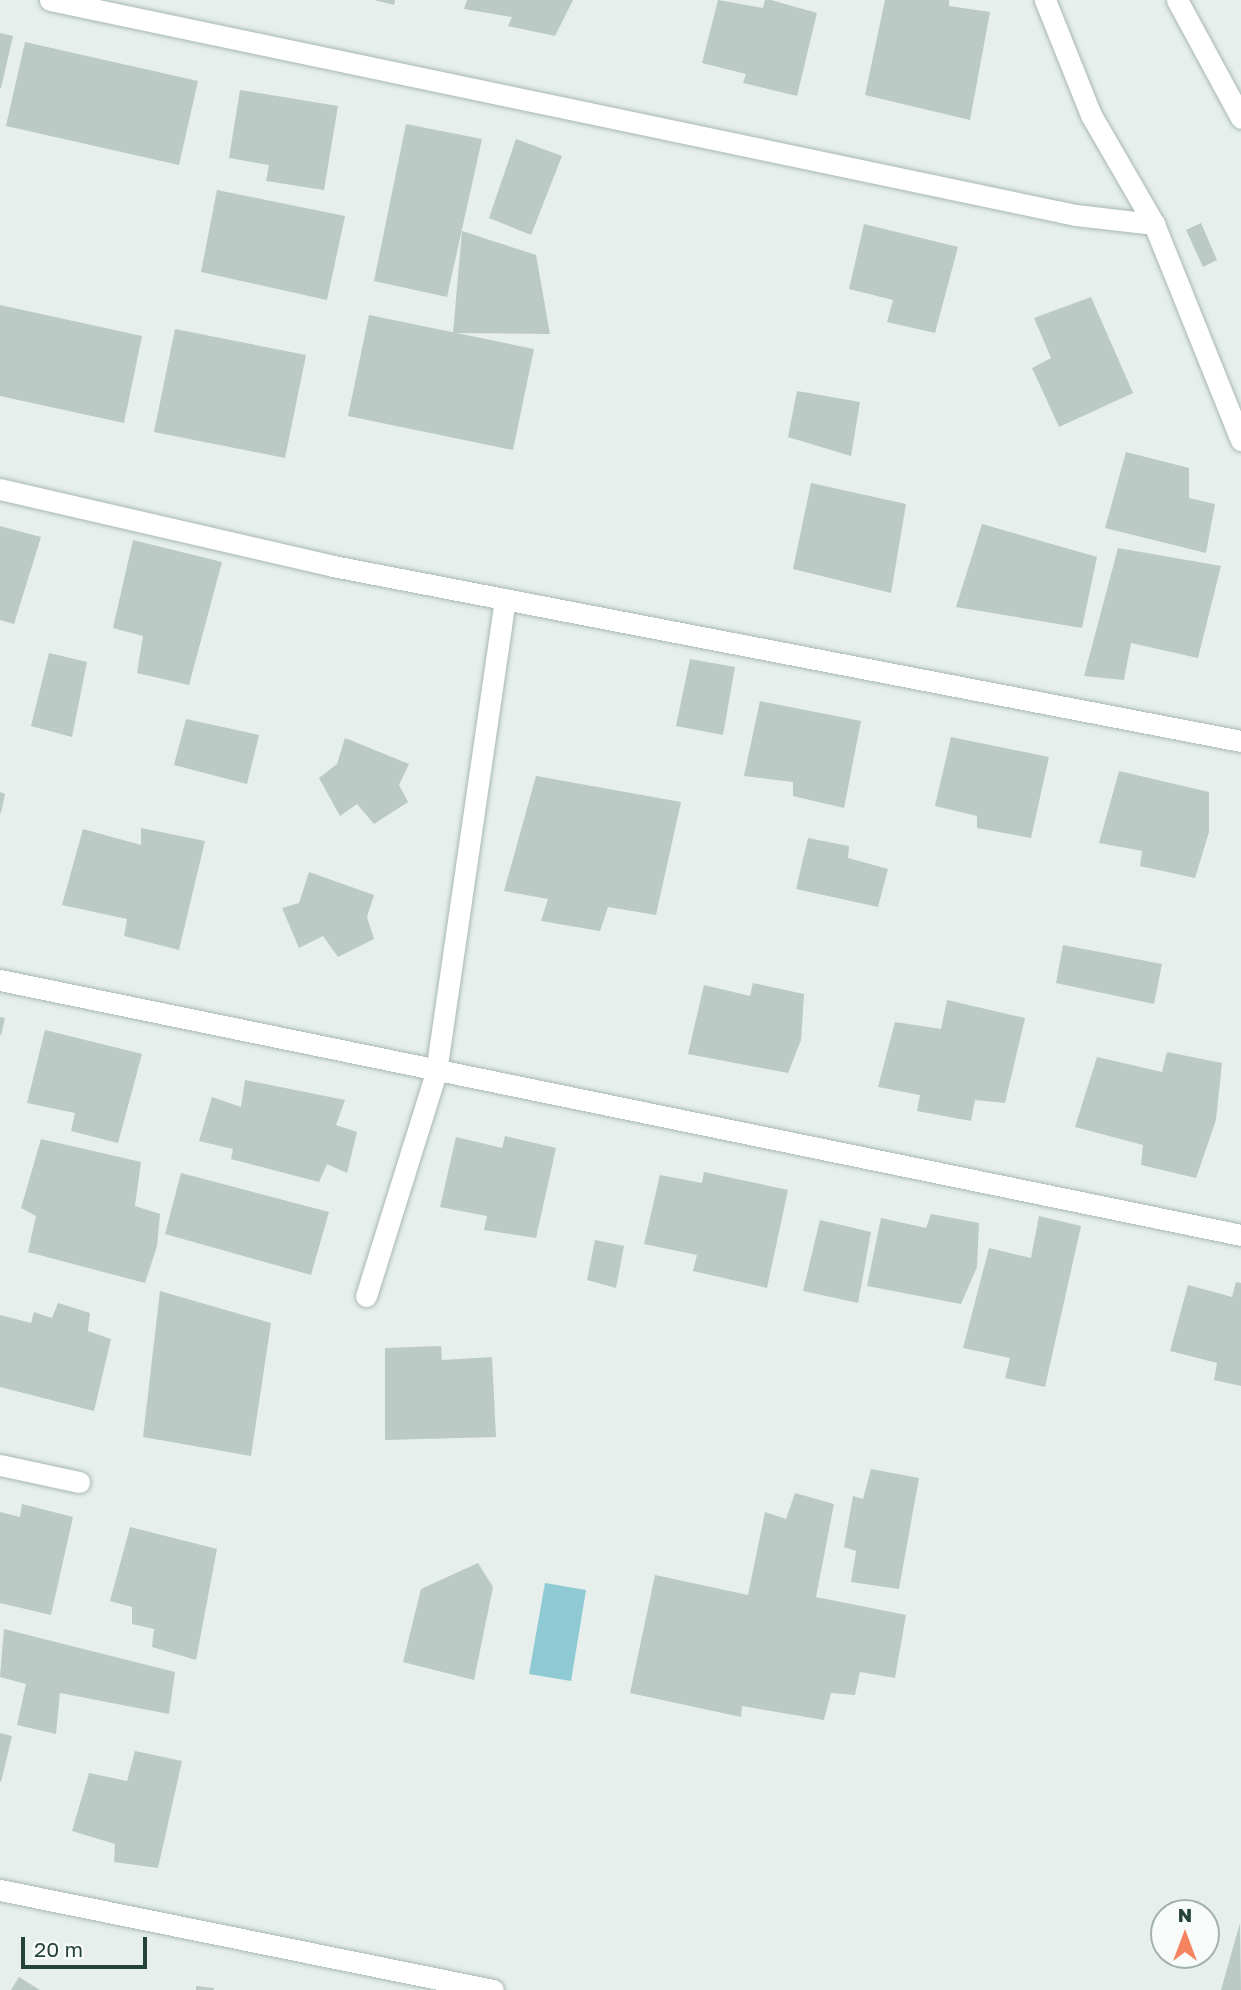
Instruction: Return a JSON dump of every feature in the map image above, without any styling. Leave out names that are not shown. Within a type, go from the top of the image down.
[{"type":"street","points":[[50,0],[1076,215],[1154,224]]},
{"type":"street","points":[[1045,0],[1091,115],[1154,224],[1241,440]]},
{"type":"street","points":[[1177,0],[1241,118]]},
{"type":"street","points":[[0,489],[334,566],[1241,741]]},
{"type":"street","points":[[366,1296],[436,1072],[505,599]]},
{"type":"street","points":[[0,980],[436,1072],[1241,1235]]},
{"type":"street","points":[[0,1465],[79,1482]]},
{"type":"street","points":[[0,1890],[493,1990]]},
{"type":"water","points":[[545,1583],[586,1590],[571,1681],[529,1674]]},
{"type":"building","points":[[374,0],[395,0],[394,5]]},
{"type":"building","points":[[467,0],[573,0],[555,36],[508,26],[512,17],[464,9]]},
{"type":"building","points":[[718,0],[763,8],[765,0],[771,0],[817,13],[797,96],[743,83],[746,74],[702,63]]},
{"type":"building","points":[[885,0],[949,0],[949,6],[990,12],[970,120],[865,95]]},
{"type":"building","points":[[0,33],[13,36],[1,88],[0,88]]},
{"type":"building","points":[[25,42],[198,81],[179,165],[6,126]]},
{"type":"building","points":[[240,90],[338,106],[324,190],[266,181],[269,165],[229,158]]},
{"type":"building","points":[[406,124],[482,139],[447,297],[374,281]]},
{"type":"building","points":[[516,139],[562,156],[531,235],[489,218]]},
{"type":"building","points":[[217,190],[345,216],[327,300],[201,272]]},
{"type":"building","points":[[1201,223],[1217,260],[1203,267],[1186,230]]},
{"type":"building","points":[[864,224],[958,247],[935,333],[887,322],[893,300],[849,289]]},
{"type":"building","points":[[462,231],[536,255],[550,334],[453,333]]},
{"type":"building","points":[[1091,297],[1133,393],[1059,427],[1032,368],[1051,358],[1034,318]]},
{"type":"building","points":[[0,305],[142,336],[124,423],[0,396]]},
{"type":"building","points":[[369,315],[534,349],[513,450],[348,416]]},
{"type":"building","points":[[175,329],[306,355],[285,458],[154,432]]},
{"type":"building","points":[[797,391],[860,402],[851,456],[788,437]]},
{"type":"building","points":[[1126,452],[1189,468],[1189,498],[1215,504],[1206,553],[1105,528]]},
{"type":"building","points":[[811,483],[906,504],[891,593],[793,569]]},
{"type":"building","points":[[982,524],[1097,557],[1082,628],[956,607]]},
{"type":"building","points":[[0,526],[41,537],[14,624],[0,620]]},
{"type":"building","points":[[133,540],[222,562],[189,685],[137,673],[143,636],[113,628]]},
{"type":"building","points":[[1118,548],[1221,566],[1198,658],[1131,643],[1124,680],[1084,676]]},
{"type":"building","points":[[49,653],[87,662],[72,737],[31,726]]},
{"type":"building","points":[[690,659],[735,667],[723,735],[676,726]]},
{"type":"building","points":[[760,701],[861,721],[844,808],[793,796],[793,782],[744,776]]},
{"type":"building","points":[[186,719],[259,735],[247,784],[174,765]]},
{"type":"building","points":[[951,737],[1049,757],[1031,838],[977,828],[977,816],[935,806]]},
{"type":"building","points":[[345,738],[409,764],[399,785],[408,802],[374,824],[357,804],[340,816],[319,778],[337,764]]},
{"type":"building","points":[[1119,771],[1209,792],[1209,832],[1195,878],[1140,866],[1142,851],[1099,843]]},
{"type":"building","points":[[536,776],[681,802],[656,915],[608,907],[600,931],[541,921],[548,899],[504,891]]},
{"type":"building","points":[[0,792],[5,794],[1,813],[0,813]]},
{"type":"building","points":[[141,828],[205,841],[179,950],[124,936],[127,919],[62,905],[83,829],[141,845]]},
{"type":"building","points":[[808,838],[849,846],[848,858],[888,869],[878,907],[796,889]]},
{"type":"building","points":[[309,872],[374,895],[367,917],[374,939],[338,957],[323,936],[299,948],[282,908],[299,903]]},
{"type":"building","points":[[1063,945],[1162,964],[1154,1004],[1056,983]]},
{"type":"building","points":[[753,983],[804,994],[801,1040],[788,1073],[688,1054],[704,985],[750,996]]},
{"type":"building","points":[[947,1000],[1025,1018],[1005,1103],[975,1100],[971,1121],[917,1111],[920,1095],[878,1087],[895,1022],[941,1029]]},
{"type":"building","points":[[0,1017],[5,1018],[1,1035],[0,1035]]},
{"type":"building","points":[[45,1030],[142,1054],[118,1143],[71,1131],[75,1113],[27,1103]]},
{"type":"building","points":[[1167,1052],[1222,1063],[1216,1120],[1196,1178],[1141,1165],[1143,1145],[1075,1127],[1097,1057],[1162,1072]]},
{"type":"building","points":[[245,1080],[345,1100],[336,1125],[357,1132],[347,1173],[327,1164],[319,1182],[231,1159],[233,1149],[199,1141],[212,1097],[241,1107]]},
{"type":"building","points":[[505,1136],[556,1148],[536,1238],[484,1230],[487,1216],[440,1207],[456,1137],[502,1148]]},
{"type":"building","points":[[41,1139],[141,1162],[135,1206],[160,1214],[157,1246],[145,1283],[28,1252],[36,1216],[21,1208]]},
{"type":"building","points":[[704,1172],[788,1190],[767,1288],[693,1271],[697,1255],[644,1244],[660,1175],[702,1183]]},
{"type":"building","points":[[181,1173],[329,1212],[311,1275],[165,1234]]},
{"type":"building","points":[[931,1214],[979,1223],[977,1267],[961,1304],[867,1286],[881,1218],[926,1228]]},
{"type":"building","points":[[1039,1216],[1081,1226],[1045,1387],[1005,1378],[1010,1358],[963,1348],[989,1248],[1031,1258]]},
{"type":"building","points":[[820,1220],[871,1232],[858,1303],[803,1291]]},
{"type":"building","points":[[595,1240],[624,1246],[616,1288],[587,1280]]},
{"type":"building","points":[[1236,1282],[1241,1283],[1241,1386],[1214,1380],[1217,1363],[1170,1351],[1188,1285],[1232,1297]]},
{"type":"building","points":[[160,1291],[271,1323],[251,1456],[143,1437]]},
{"type":"building","points":[[58,1303],[90,1313],[88,1331],[111,1339],[94,1411],[0,1387],[0,1315],[31,1323],[34,1312],[52,1318]]},
{"type":"building","points":[[441,1346],[442,1360],[492,1357],[496,1437],[385,1440],[385,1348]]},
{"type":"building","points":[[871,1469],[919,1478],[899,1589],[851,1582],[856,1551],[844,1547],[853,1496],[863,1499]]},
{"type":"building","points":[[795,1493],[834,1504],[816,1597],[906,1615],[895,1678],[860,1672],[855,1695],[831,1693],[824,1720],[742,1706],[741,1717],[630,1693],[655,1575],[748,1595],[765,1512],[786,1519]]},
{"type":"building","points":[[22,1504],[73,1517],[51,1615],[0,1603],[0,1512],[20,1517]]},
{"type":"building","points":[[130,1527],[217,1549],[196,1660],[152,1647],[154,1629],[132,1624],[132,1607],[110,1601]]},
{"type":"building","points":[[478,1563],[493,1587],[474,1680],[403,1662],[421,1589]]},
{"type":"building","points":[[4,1629],[175,1672],[169,1714],[60,1693],[56,1734],[17,1725],[26,1684],[0,1677]]},
{"type":"building","points":[[0,1733],[12,1736],[1,1782],[0,1781]]},
{"type":"building","points":[[135,1751],[182,1761],[158,1868],[114,1862],[115,1844],[72,1831],[89,1773],[127,1781]]},
{"type":"building","points":[[1240,1923],[1241,1990],[1221,1990]]},
{"type":"building","points":[[19,1977],[40,1990],[11,1990]]},
{"type":"building","points":[[196,1986],[214,1988],[214,1990],[196,1990]]}]
